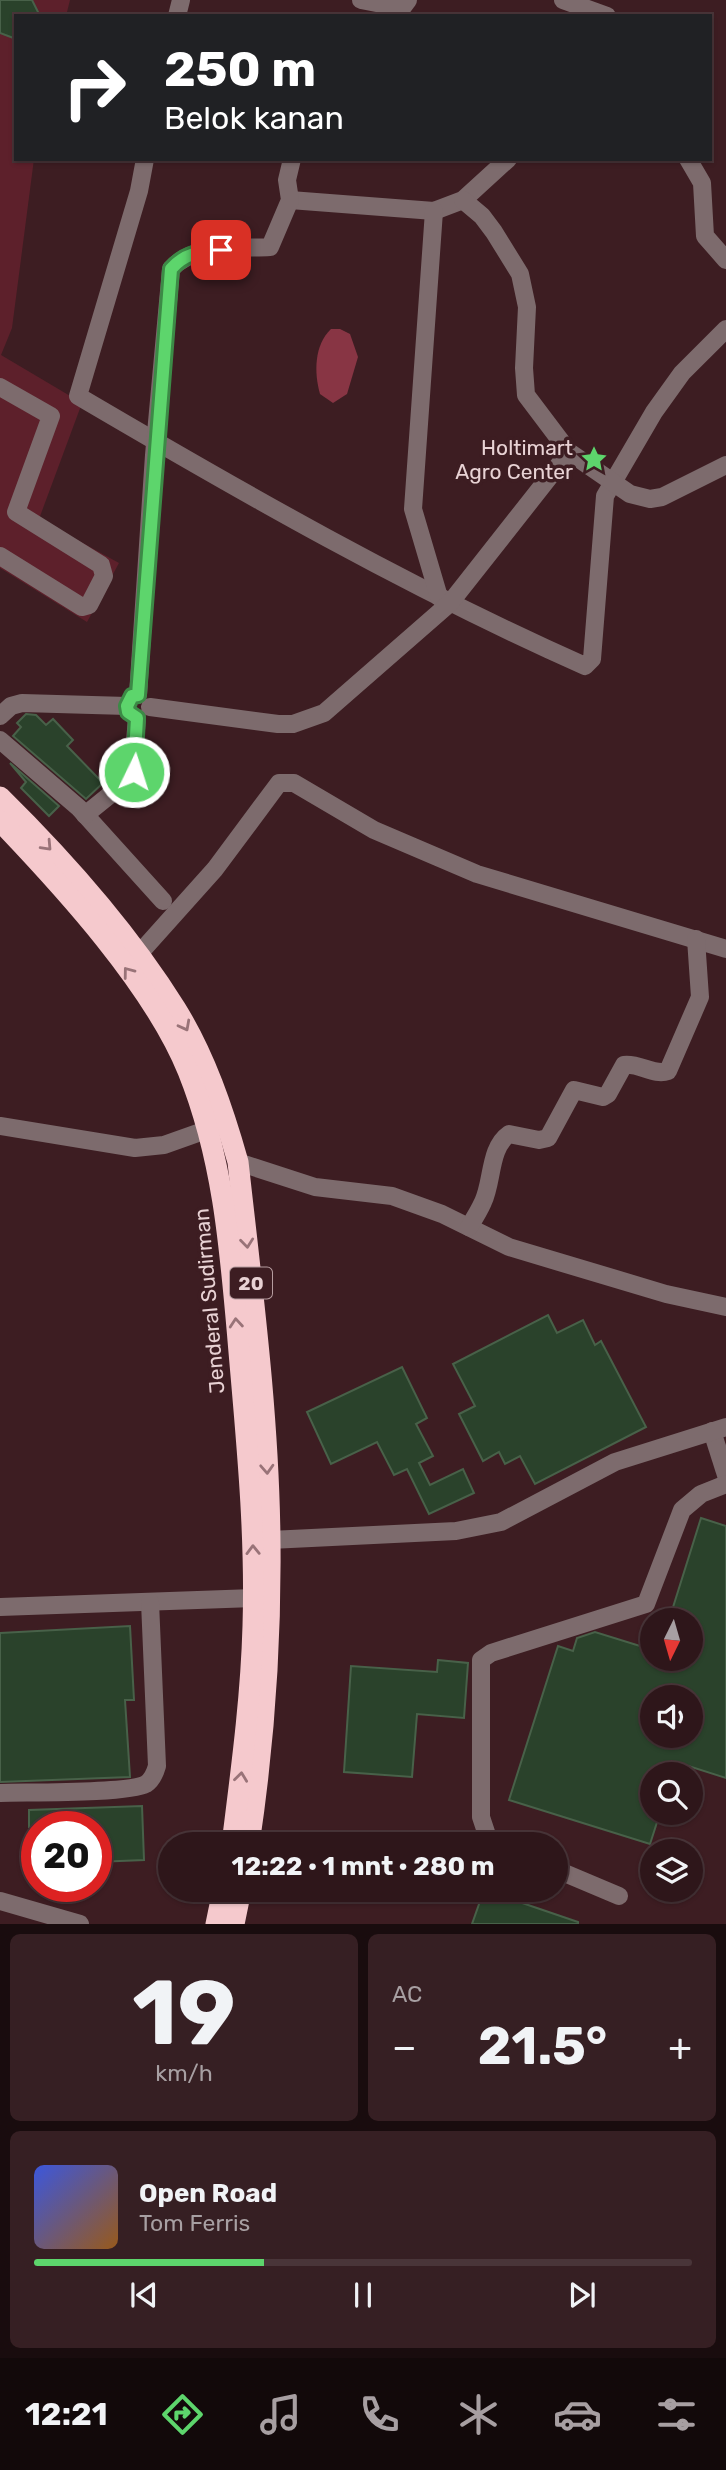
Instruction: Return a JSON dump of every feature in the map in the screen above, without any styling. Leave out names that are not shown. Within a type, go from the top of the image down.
[{"type":"highway","name":"20","points":[[0,796],[51,850],[138,955],[177,1010],[204,1062],[238,1162],[264,1413],[270,1540],[267,1704],[251,1832]]},
{"type":"highway","name":"Jenderal Sudirman","points":[[0,821],[84,915],[153,1008],[187,1068],[209,1129],[221,1180],[228,1234],[253,1540],[250,1702],[234,1832]]},
{"type":"highway","points":[[215,1924],[220,1902]]},
{"type":"highway","points":[[234,1924],[239,1902]]},
{"type":"street","points":[[361,0],[402,8],[408,0]]},
{"type":"street","points":[[563,0],[602,14]]},
{"type":"street","points":[[145,161],[139,191],[78,396],[158,440],[244,494],[444,600],[588,666],[592,659],[605,496],[654,412],[682,373],[726,329]]},
{"type":"street","points":[[85,815],[131,777],[154,455],[158,440],[171,269],[178,261],[197,251],[270,247],[290,200],[287,180],[292,161]]},
{"type":"street","points":[[290,200],[434,211],[463,200],[506,161]]},
{"type":"street","points":[[689,161],[702,183],[705,236],[726,260]]},
{"type":"street","points":[[463,200],[482,216],[520,274],[527,307],[524,368],[526,395],[569,452],[612,484],[639,498],[662,497],[726,465]]},
{"type":"street","points":[[434,211],[413,509],[444,600]]},
{"type":"street","points":[[0,387],[51,416],[16,512],[102,565],[104,576],[89,605],[82,607],[0,556]]},
{"type":"street","points":[[0,716],[11,706],[22,703],[138,706],[278,724],[310,720],[324,713],[444,600],[569,452]]},
{"type":"street","points":[[0,740],[85,815],[163,901]]},
{"type":"street","points":[[138,955],[215,869],[275,788],[285,781],[294,783],[374,830],[477,874],[726,949]]},
{"type":"street","points":[[469,1227],[483,1202],[496,1149],[502,1139],[509,1134],[539,1140],[548,1138],[574,1090],[603,1097],[608,1094],[624,1065],[633,1064],[659,1073],[668,1071],[700,997],[696,939]]},
{"type":"street","points":[[0,1126],[135,1148],[164,1145],[209,1129]]},
{"type":"street","points":[[238,1162],[315,1187],[392,1196],[469,1227],[509,1247],[666,1294],[726,1307]]},
{"type":"street","points":[[270,1540],[413,1534],[486,1525],[516,1516],[573,1482],[615,1462],[719,1429],[726,1475]]},
{"type":"street","points":[[486,1832],[481,1817],[481,1660],[491,1653],[646,1604],[652,1596],[676,1520],[682,1510],[701,1494],[726,1484]]},
{"type":"street","points":[[0,1607],[254,1598]]},
{"type":"street","points":[[0,1793],[117,1789],[149,1782],[157,1766],[150,1602]]},
{"type":"street","points":[[568,1874],[619,1896]]},
{"type":"street","points":[[0,1901],[80,1924]]},
{"type":"shaded area","points":[[0,0],[70,0],[66,14],[14,14],[14,161],[34,161],[12,328],[1,355],[82,403],[39,519],[119,563],[87,622],[0,568]]},
{"type":"shaded area","points":[[331,329],[340,329],[350,334],[358,357],[347,394],[333,403],[320,394],[316,368],[321,343]]},
{"type":"building","points":[[0,0],[32,0],[39,14],[14,14],[14,38],[0,33]]},
{"type":"building","points":[[26,714],[36,715],[46,725],[53,719],[73,740],[67,746],[103,783],[86,799],[13,736],[21,727],[17,723]]},
{"type":"building","points":[[10,763],[59,806],[49,816],[21,788],[26,782]]},
{"type":"building","points":[[548,1315],[557,1333],[583,1320],[595,1345],[601,1341],[646,1427],[535,1484],[520,1456],[505,1464],[499,1452],[483,1461],[459,1414],[475,1406],[453,1364]]},
{"type":"building","points":[[402,1367],[427,1418],[416,1424],[433,1456],[419,1463],[430,1485],[463,1469],[474,1493],[429,1514],[407,1469],[394,1475],[377,1442],[331,1464],[307,1412]]},
{"type":"building","points":[[701,1518],[726,1526],[726,1778],[703,1771],[703,1762],[640,1762],[640,1825],[656,1825],[652,1839],[640,1841],[509,1800],[558,1646],[573,1651],[577,1638],[595,1632],[640,1646],[640,1671],[704,1671],[704,1608],[673,1608]]},
{"type":"building","points":[[130,1626],[134,1700],[125,1700],[130,1777],[0,1782],[0,1633]]},
{"type":"building","points":[[438,1660],[468,1663],[464,1718],[417,1714],[412,1777],[344,1772],[351,1666],[437,1672]]},
{"type":"building","points":[[142,1806],[144,1860],[112,1861],[112,1811],[29,1810]]},
{"type":"building","points":[[480,1902],[519,1902],[578,1922],[578,1924],[472,1924]]},
{"type":"place","name":"Holtimart Agro Center","points":[[594,459]]},
{"type":"route","points":[[134,772],[137,718],[128,712],[127,706],[129,699],[138,695],[154,455],[158,440],[171,269],[178,261],[197,251],[221,250]]}]
